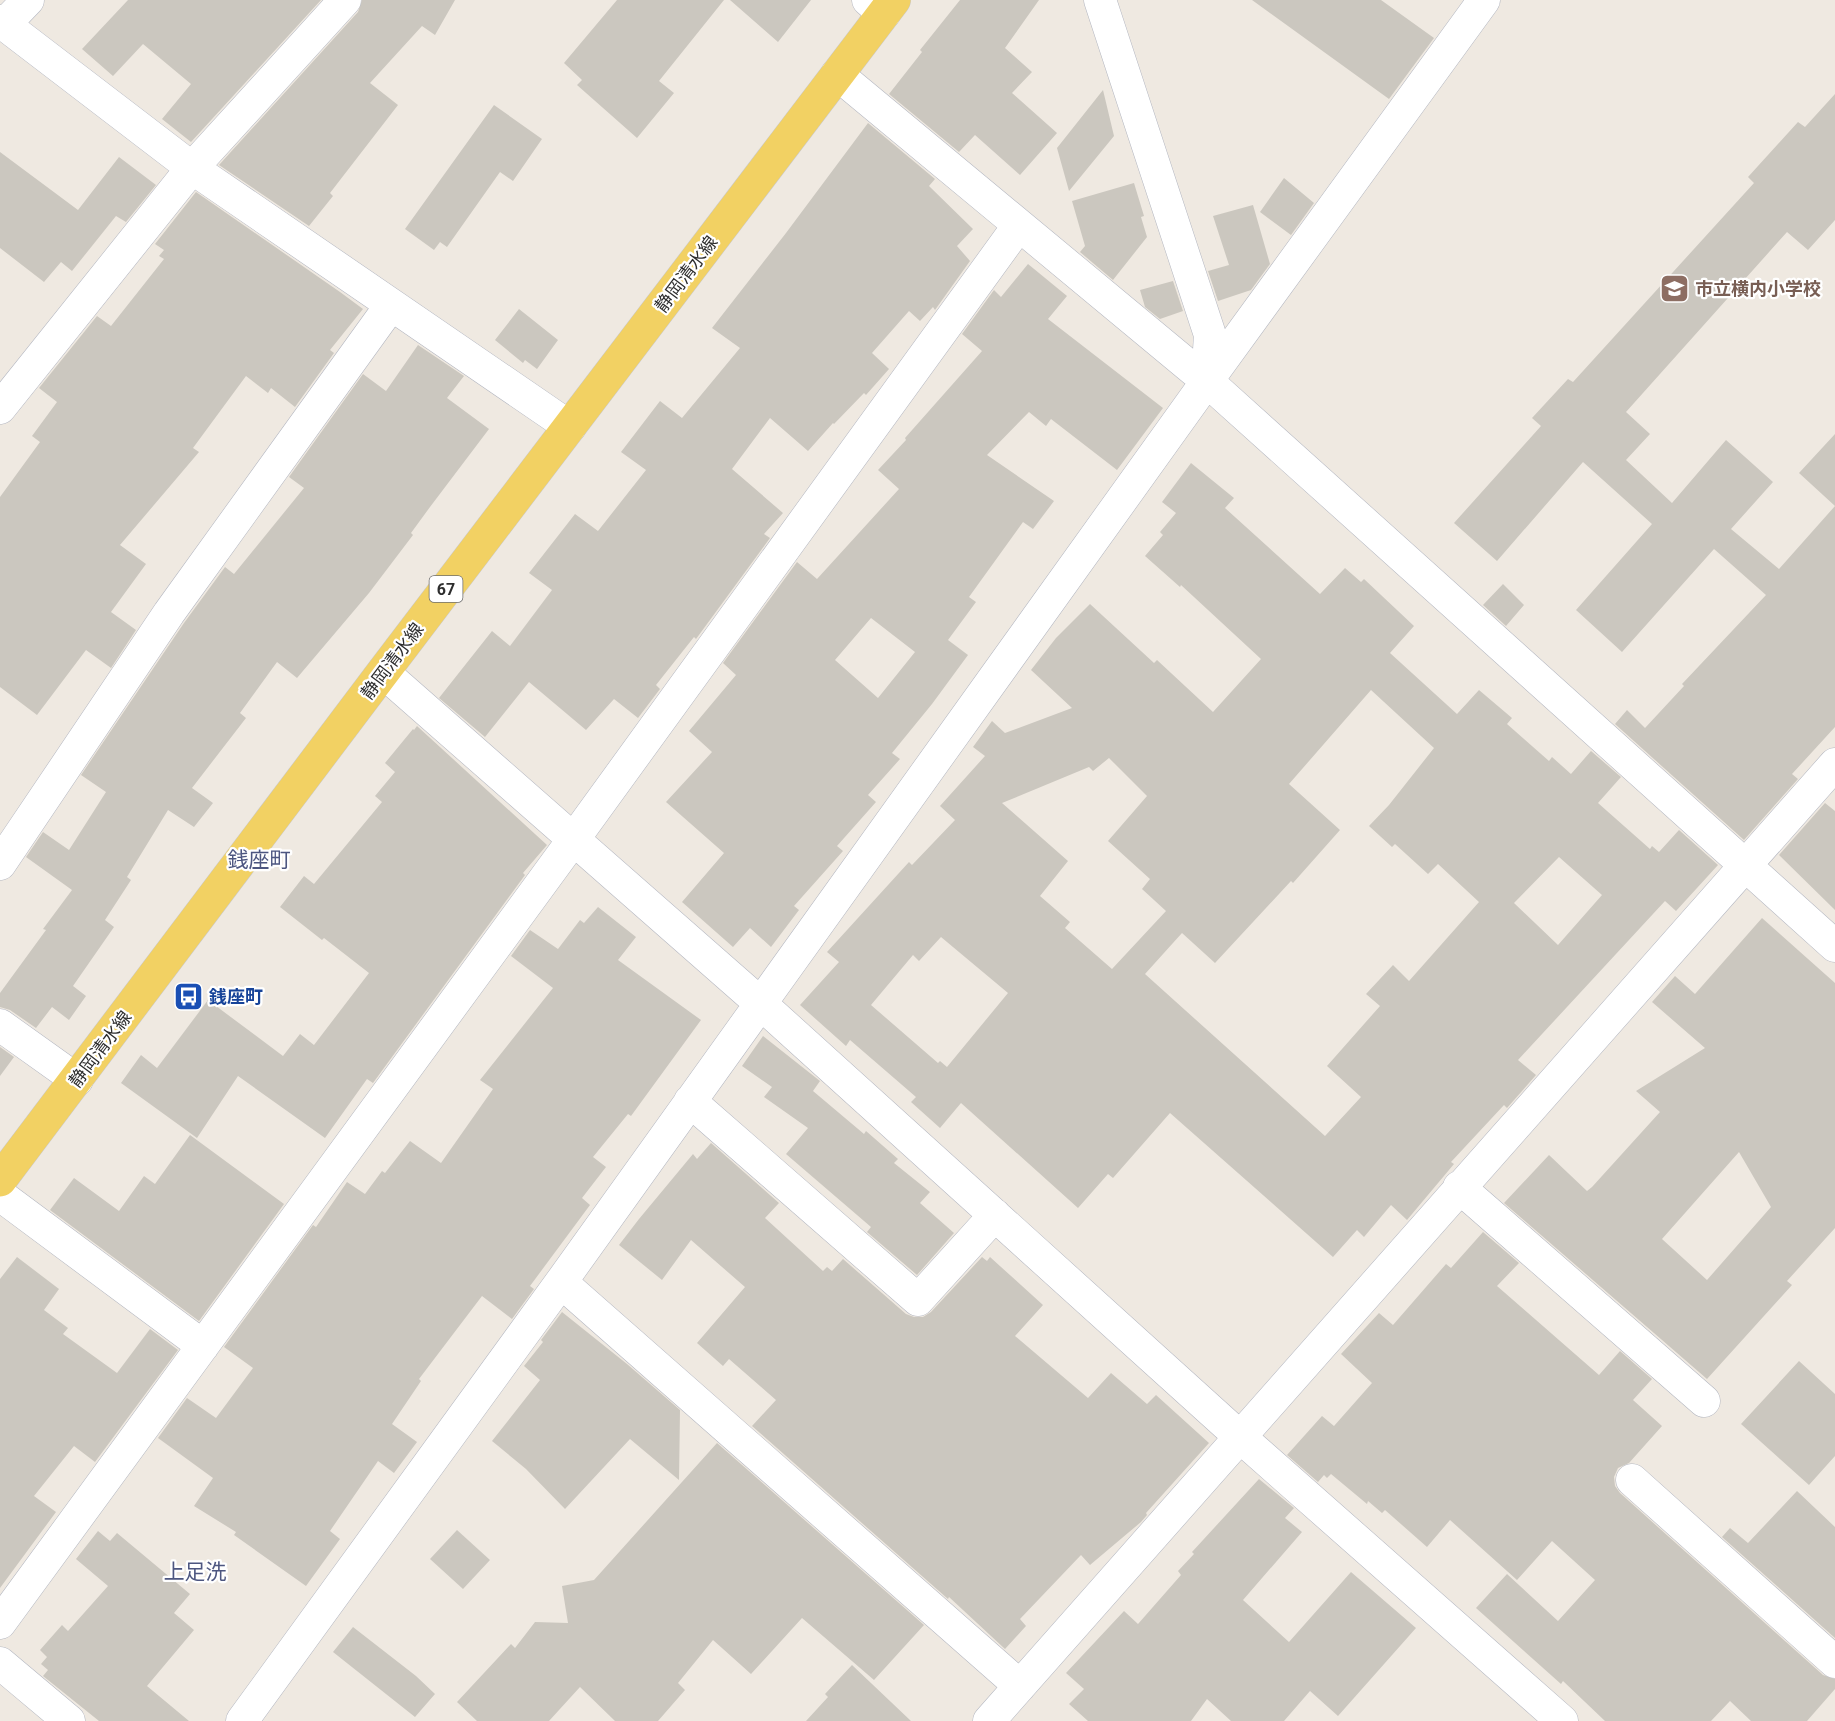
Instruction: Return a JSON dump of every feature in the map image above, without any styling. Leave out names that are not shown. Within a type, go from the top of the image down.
[{"type":"main road","name":"静岡清水線","points":[[0,1180],[837,74],[882,5]]},
{"type":"street","points":[[28,0],[2,23],[192,168],[570,427]]},
{"type":"street","points":[[0,408],[192,168],[345,0]]},
{"type":"street","points":[[1100,0],[1210,335],[1207,381]]},
{"type":"street","points":[[242,1721],[1484,0]]},
{"type":"street","points":[[837,74],[1207,381],[1835,946]]},
{"type":"street","points":[[0,1623],[573,840],[1019,225]]},
{"type":"street","points":[[0,864],[169,614],[391,305]]},
{"type":"street","points":[[383,672],[760,1003],[1239,1436],[1562,1721]]},
{"type":"street","points":[[989,1721],[1835,764]]},
{"type":"street","points":[[0,1025],[77,1080]]},
{"type":"street","points":[[690,1101],[918,1300],[995,1215]]},
{"type":"street","points":[[1459,1187],[1704,1401]]},
{"type":"street","points":[[0,1195],[203,1346]]},
{"type":"street","points":[[561,1282],[1020,1686]]},
{"type":"street","points":[[1632,1480],[1835,1662]]},
{"type":"street","points":[[0,1663],[69,1721]]},
{"type":"building","points":[[128,0],[321,0],[191,142],[162,119],[191,84],[143,44],[113,76],[82,49]]},
{"type":"building","points":[[362,0],[455,0],[435,35],[422,26],[370,83],[398,105],[330,193],[333,196],[309,226],[219,165],[358,12]]},
{"type":"building","points":[[617,0],[724,0],[659,81],[674,93],[637,138],[577,85],[582,80],[564,63]]},
{"type":"building","points":[[730,0],[811,0],[778,42]]},
{"type":"building","points":[[960,0],[1039,0],[1005,48],[1032,72],[1012,93],[1057,133],[1020,175],[975,135],[959,152],[889,94]]},
{"type":"building","points":[[1252,0],[1381,0],[1434,38],[1389,99]]},
{"type":"building","points":[[1103,90],[1114,136],[1069,191],[1057,148]]},
{"type":"building","points":[[1835,94],[1835,220],[1808,250],[1787,232],[1626,412],[1650,434],[1626,460],[1672,503],[1726,440],[1773,482],[1731,529],[1779,569],[1835,506],[1835,727],[1792,774],[1798,779],[1744,840],[1615,724],[1627,710],[1645,728],[1684,686],[1682,684],[1766,595],[1714,549],[1622,652],[1576,610],[1652,524],[1583,462],[1497,561],[1454,523],[1541,426],[1532,418],[1568,379],[1573,382],[1754,183],[1748,177],[1798,122],[1805,127]]},
{"type":"building","points":[[494,105],[542,139],[513,181],[500,172],[447,247],[440,242],[434,250],[405,229]]},
{"type":"building","points":[[868,123],[935,179],[929,186],[973,229],[957,246],[970,261],[935,310],[933,307],[920,321],[909,311],[872,353],[889,369],[866,395],[864,393],[808,451],[770,418],[732,469],[783,513],[764,534],[770,538],[696,639],[694,637],[656,685],[660,689],[638,718],[614,699],[586,730],[529,682],[485,737],[439,698],[492,631],[510,646],[552,590],[529,573],[575,514],[598,531],[646,470],[621,452],[660,401],[682,418],[740,348],[712,328]]},
{"type":"building","points":[[0,152],[78,210],[119,157],[156,185],[126,222],[116,216],[72,271],[61,262],[44,282],[0,248]]},
{"type":"building","points":[[1284,178],[1314,203],[1291,235],[1260,212]]},
{"type":"building","points":[[1134,183],[1144,216],[1141,217],[1147,237],[1113,280],[1080,252],[1085,246],[1072,201]]},
{"type":"building","points":[[196,192],[363,309],[330,350],[334,353],[295,407],[271,388],[268,393],[246,376],[193,448],[199,452],[120,545],[146,564],[111,612],[136,630],[111,668],[86,650],[37,715],[0,687],[0,497],[40,442],[32,436],[57,402],[39,388],[97,316],[111,326],[164,259],[159,256],[164,250],[155,244]]},
{"type":"building","points":[[1253,205],[1270,264],[1251,290],[1218,301],[1208,271],[1229,265],[1213,216]]},
{"type":"building","points":[[1028,264],[1067,296],[1048,319],[1163,408],[1117,470],[1051,419],[1046,426],[1029,412],[987,455],[1054,501],[1033,529],[1023,522],[969,597],[976,602],[948,640],[968,655],[892,753],[900,759],[868,795],[876,802],[837,846],[843,851],[794,906],[799,910],[771,947],[750,928],[733,947],[682,902],[724,853],[666,802],[712,752],[689,731],[736,675],[723,663],[797,562],[817,579],[899,489],[878,470],[982,351],[962,334],[994,290],[1001,297]],"holes":[[[871,618],[915,652],[878,698],[835,660]]]},
{"type":"building","points":[[1173,281],[1183,311],[1160,319],[1145,307],[1140,290]]},
{"type":"building","points":[[519,309],[558,340],[537,369],[525,360],[523,363],[495,340]]},
{"type":"building","points":[[418,345],[464,376],[447,398],[489,429],[369,593],[297,678],[277,662],[240,713],[246,718],[192,788],[213,803],[194,827],[168,810],[127,877],[131,880],[105,920],[114,927],[73,986],[86,996],[69,1020],[52,1007],[36,1028],[10,1010],[0,1007],[0,993],[72,890],[26,857],[43,832],[69,850],[106,792],[81,775],[184,623],[225,567],[234,574],[304,488],[289,477],[363,374],[386,391]]},
{"type":"building","points":[[1835,434],[1835,506],[1799,473]]},
{"type":"building","points":[[1191,463],[1234,498],[1225,508],[1320,594],[1345,568],[1361,582],[1364,579],[1414,626],[1390,653],[1457,714],[1479,690],[1512,718],[1507,724],[1549,761],[1552,757],[1571,774],[1591,751],[1621,777],[1598,803],[1650,849],[1652,846],[1659,852],[1679,830],[1718,865],[1676,911],[1665,901],[1518,1060],[1536,1075],[1507,1108],[1504,1105],[1451,1162],[1454,1164],[1407,1220],[1391,1205],[1364,1237],[1357,1230],[1333,1257],[1170,1113],[1113,1178],[1108,1174],[1078,1208],[961,1103],[940,1128],[911,1102],[916,1097],[850,1040],[846,1046],[800,1005],[839,962],[827,952],[909,862],[912,865],[955,820],[940,806],[985,756],[973,747],[992,721],[1005,733],[1072,708],[1031,670],[1056,638],[1090,604],[1154,663],[1157,660],[1213,712],[1261,659],[1181,585],[1180,587],[1145,556],[1163,535],[1160,532],[1176,513],[1162,502]],"holes":[[[1371,690],[1434,748],[1389,805],[1369,826],[1392,847],[1395,844],[1428,874],[1438,864],[1479,902],[1409,981],[1393,965],[1366,994],[1380,1006],[1327,1066],[1361,1097],[1325,1136],[1145,974],[1182,933],[1215,963],[1291,881],[1293,883],[1340,830],[1289,784]],[[1109,758],[1147,796],[1108,841],[1150,879],[1142,889],[1166,911],[1112,969],[1065,928],[1070,922],[1040,896],[1068,861],[1002,803],[1089,767],[1093,771]],[[1559,857],[1602,895],[1558,945],[1514,903]],[[941,937],[1008,993],[947,1067],[940,1061],[938,1063],[871,1005],[913,955],[919,961]]]},
{"type":"building","points":[[1503,584],[1524,605],[1506,626],[1483,605]]},
{"type":"building","points":[[417,726],[547,845],[523,873],[525,875],[373,1083],[367,1079],[325,1138],[238,1076],[197,1138],[121,1083],[141,1055],[157,1068],[208,1000],[283,1056],[300,1034],[314,1045],[369,973],[280,907],[304,876],[314,884],[382,802],[375,796],[395,772],[385,763]]},
{"type":"building","points":[[1825,803],[1835,811],[1835,910],[1779,855]]},
{"type":"building","points":[[598,907],[636,937],[618,960],[701,1020],[631,1116],[628,1114],[593,1157],[606,1167],[582,1198],[590,1205],[530,1286],[534,1289],[512,1319],[482,1296],[419,1379],[421,1381],[392,1424],[417,1442],[394,1473],[378,1461],[330,1531],[340,1539],[306,1586],[234,1535],[236,1532],[194,1506],[213,1478],[158,1438],[187,1398],[216,1418],[253,1368],[224,1347],[313,1225],[316,1227],[347,1182],[365,1194],[382,1171],[385,1173],[410,1141],[441,1163],[493,1089],[480,1080],[553,988],[511,956],[530,930],[558,949],[580,920],[584,923]]},
{"type":"building","points":[[1762,918],[1835,983],[1835,1228],[1787,1281],[1792,1285],[1707,1379],[1504,1203],[1549,1155],[1587,1191],[1592,1187],[1660,1112],[1636,1091],[1705,1048],[1652,1002],[1675,976],[1695,994]],"holes":[[[1739,1152],[1771,1207],[1707,1280],[1662,1239]]]},
{"type":"building","points":[[763,1036],[820,1081],[813,1091],[864,1134],[866,1131],[898,1159],[894,1163],[930,1192],[920,1203],[954,1233],[917,1275],[867,1232],[871,1227],[786,1154],[808,1128],[764,1097],[772,1087],[742,1066]]},
{"type":"building","points":[[0,1047],[14,1057],[0,1076]]},
{"type":"building","points":[[190,1135],[284,1204],[199,1321],[50,1210],[74,1178],[119,1211],[144,1176],[155,1184]]},
{"type":"building","points":[[711,1143],[779,1203],[765,1218],[823,1271],[827,1267],[832,1271],[843,1259],[906,1314],[923,1317],[931,1312],[982,1257],[987,1261],[990,1257],[1043,1305],[1015,1336],[1088,1398],[1111,1373],[1147,1404],[1156,1395],[1209,1443],[1146,1513],[1147,1515],[1141,1522],[1090,1565],[1081,1555],[1020,1619],[1026,1626],[1005,1649],[949,1597],[948,1599],[752,1426],[776,1400],[729,1359],[723,1366],[697,1343],[745,1287],[691,1240],[662,1280],[619,1245],[693,1154],[697,1159]]},
{"type":"building","points":[[1483,1232],[1519,1263],[1497,1286],[1599,1375],[1620,1351],[1652,1379],[1633,1400],[1662,1426],[1629,1463],[1618,1468],[1614,1477],[1615,1486],[1620,1493],[1823,1675],[1835,1679],[1835,1689],[1807,1721],[1751,1721],[1730,1701],[1711,1721],[1605,1721],[1563,1681],[1561,1684],[1476,1608],[1507,1574],[1558,1621],[1595,1580],[1552,1541],[1517,1580],[1450,1520],[1427,1547],[1385,1510],[1382,1513],[1368,1501],[1367,1504],[1331,1474],[1327,1478],[1324,1475],[1318,1482],[1287,1455],[1322,1416],[1334,1426],[1372,1383],[1341,1354],[1379,1313],[1393,1325],[1446,1264],[1451,1268]]},
{"type":"building","points":[[17,1257],[59,1289],[44,1310],[68,1328],[63,1334],[117,1373],[150,1329],[178,1350],[95,1462],[74,1446],[34,1496],[56,1512],[0,1588],[0,1279]]},
{"type":"building","points":[[562,1312],[680,1410],[679,1480],[630,1439],[565,1509],[526,1469],[492,1441],[540,1380],[524,1366]]},
{"type":"building","points":[[1799,1361],[1835,1394],[1835,1456],[1809,1485],[1741,1424]]},
{"type":"building","points":[[717,1443],[924,1625],[874,1680],[802,1618],[751,1674],[713,1640],[678,1683],[685,1690],[658,1721],[615,1721],[580,1687],[549,1721],[477,1721],[457,1702],[511,1644],[515,1648],[535,1622],[568,1623],[562,1586],[594,1580]]},
{"type":"building","points":[[1259,1479],[1294,1508],[1285,1518],[1302,1532],[1243,1600],[1289,1642],[1351,1572],[1416,1628],[1338,1716],[1310,1691],[1284,1721],[1231,1721],[1207,1699],[1191,1721],[1088,1721],[1069,1704],[1084,1689],[1066,1673],[1124,1611],[1138,1624],[1181,1575],[1178,1571],[1194,1554],[1192,1552]]},
{"type":"building","points":[[1797,1491],[1835,1527],[1835,1638],[1722,1537],[1730,1528],[1748,1543]]},
{"type":"building","points":[[457,1530],[490,1560],[463,1589],[430,1559]]},
{"type":"building","points":[[98,1531],[110,1541],[117,1533],[190,1594],[174,1613],[194,1630],[147,1686],[189,1721],[99,1721],[43,1676],[48,1670],[41,1664],[47,1657],[40,1650],[62,1625],[68,1631],[108,1586],[76,1559]]},
{"type":"building","points":[[353,1627],[416,1676],[435,1694],[415,1717],[333,1652]]},
{"type":"building","points":[[852,1665],[911,1721],[806,1721],[828,1697],[825,1694]]},
{"type":"place","name":"市立横内小学校","points":[[1674,288]]},
{"type":"place","name":"銭座町","points":[[188,996]]},
{"type":"district","name":"銭座町","points":[[259,860]]},
{"type":"district","name":"上足洗","points":[[195,1572]]}]
